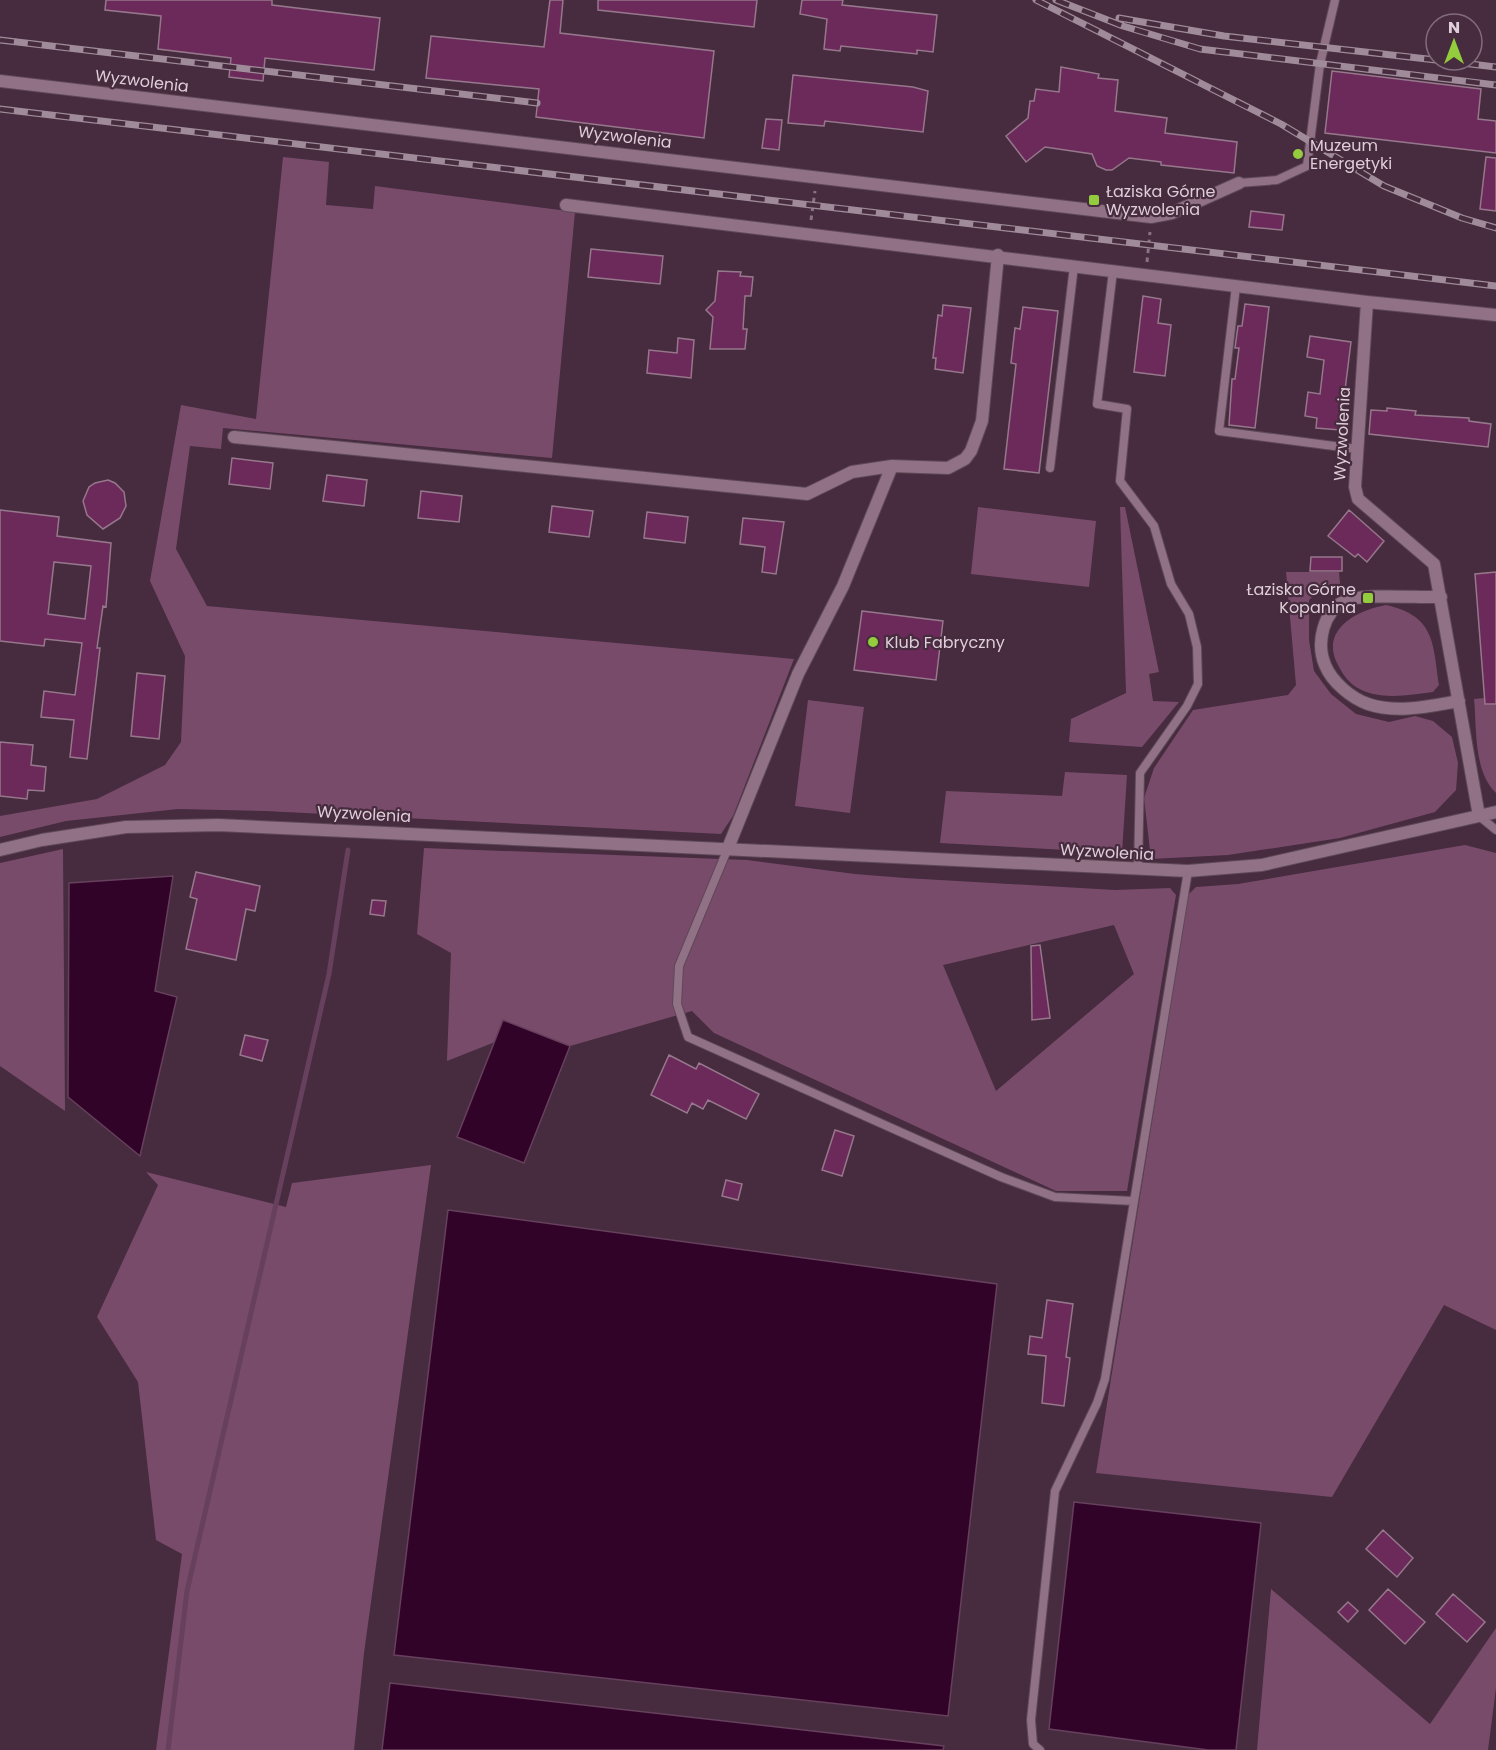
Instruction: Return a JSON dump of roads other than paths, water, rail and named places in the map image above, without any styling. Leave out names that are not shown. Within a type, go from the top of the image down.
[{"type":"street","name":"Wyzwolenia","points":[[0,81],[1151,217],[1172,213],[1239,183]]},
{"type":"street","points":[[566,205],[998,255],[1367,302],[1496,315]]},
{"type":"street","points":[[234,437],[807,494],[852,472],[892,466],[948,468],[965,459],[971,451],[982,421],[998,255]]},
{"type":"street","name":"Wyzwolenia","points":[[1367,302],[1354,488],[1358,499],[1434,564],[1442,597],[1479,816]]},
{"type":"street","points":[[728,848],[798,674],[843,586],[892,466]]},
{"type":"street","points":[[1442,597],[1346,601],[1328,612],[1322,634],[1324,664],[1342,690],[1367,704],[1395,710],[1459,701]]},
{"type":"street","name":"Wyzwolenia","points":[[0,850],[42,840],[126,827],[218,825],[1188,871],[1262,865],[1496,812]]},
{"type":"lane","points":[[1239,183],[1277,180],[1307,166],[1320,64],[1335,0]]},
{"type":"lane","points":[[1050,468],[1074,266]]},
{"type":"lane","points":[[1113,271],[1097,404],[1127,409],[1120,481],[1154,526],[1171,584],[1189,614],[1197,647],[1198,684],[1191,699],[1140,773],[1138,870]]},
{"type":"lane","points":[[1236,286],[1219,431],[1357,448]]},
{"type":"lane","points":[[1479,816],[1496,830]]},
{"type":"lane","points":[[728,848],[679,966],[677,1004],[688,1037],[1002,1177],[1055,1197],[1133,1201]]},
{"type":"lane","points":[[1040,1750],[1033,1744],[1031,1720],[1055,1491],[1098,1403],[1105,1379],[1188,871]]},
{"type":"waterway","points":[[168,1750],[187,1591],[329,974],[348,850]]},
{"type":"railway","points":[[1036,0],[1281,124],[1384,186],[1462,218],[1496,228]]},
{"type":"railway","points":[[1056,0],[1123,26],[1200,49],[1496,85]]},
{"type":"railway","points":[[1119,18],[1224,36],[1424,59]]},
{"type":"railway","points":[[0,40],[537,103]]},
{"type":"railway","points":[[1484,66],[1496,67]]},
{"type":"railway","points":[[0,109],[1496,286]]},
{"type":"place","name":"Muzeum Energetyki","points":[[1298,154]]},
{"type":"place","name":"Łaziska Górne Wyzwolenia","points":[[1094,200]]},
{"type":"place","name":"Łaziska Górne Kopanina","points":[[1368,598]]},
{"type":"place","name":"Klub Fabryczny","points":[[873,642]]}]
